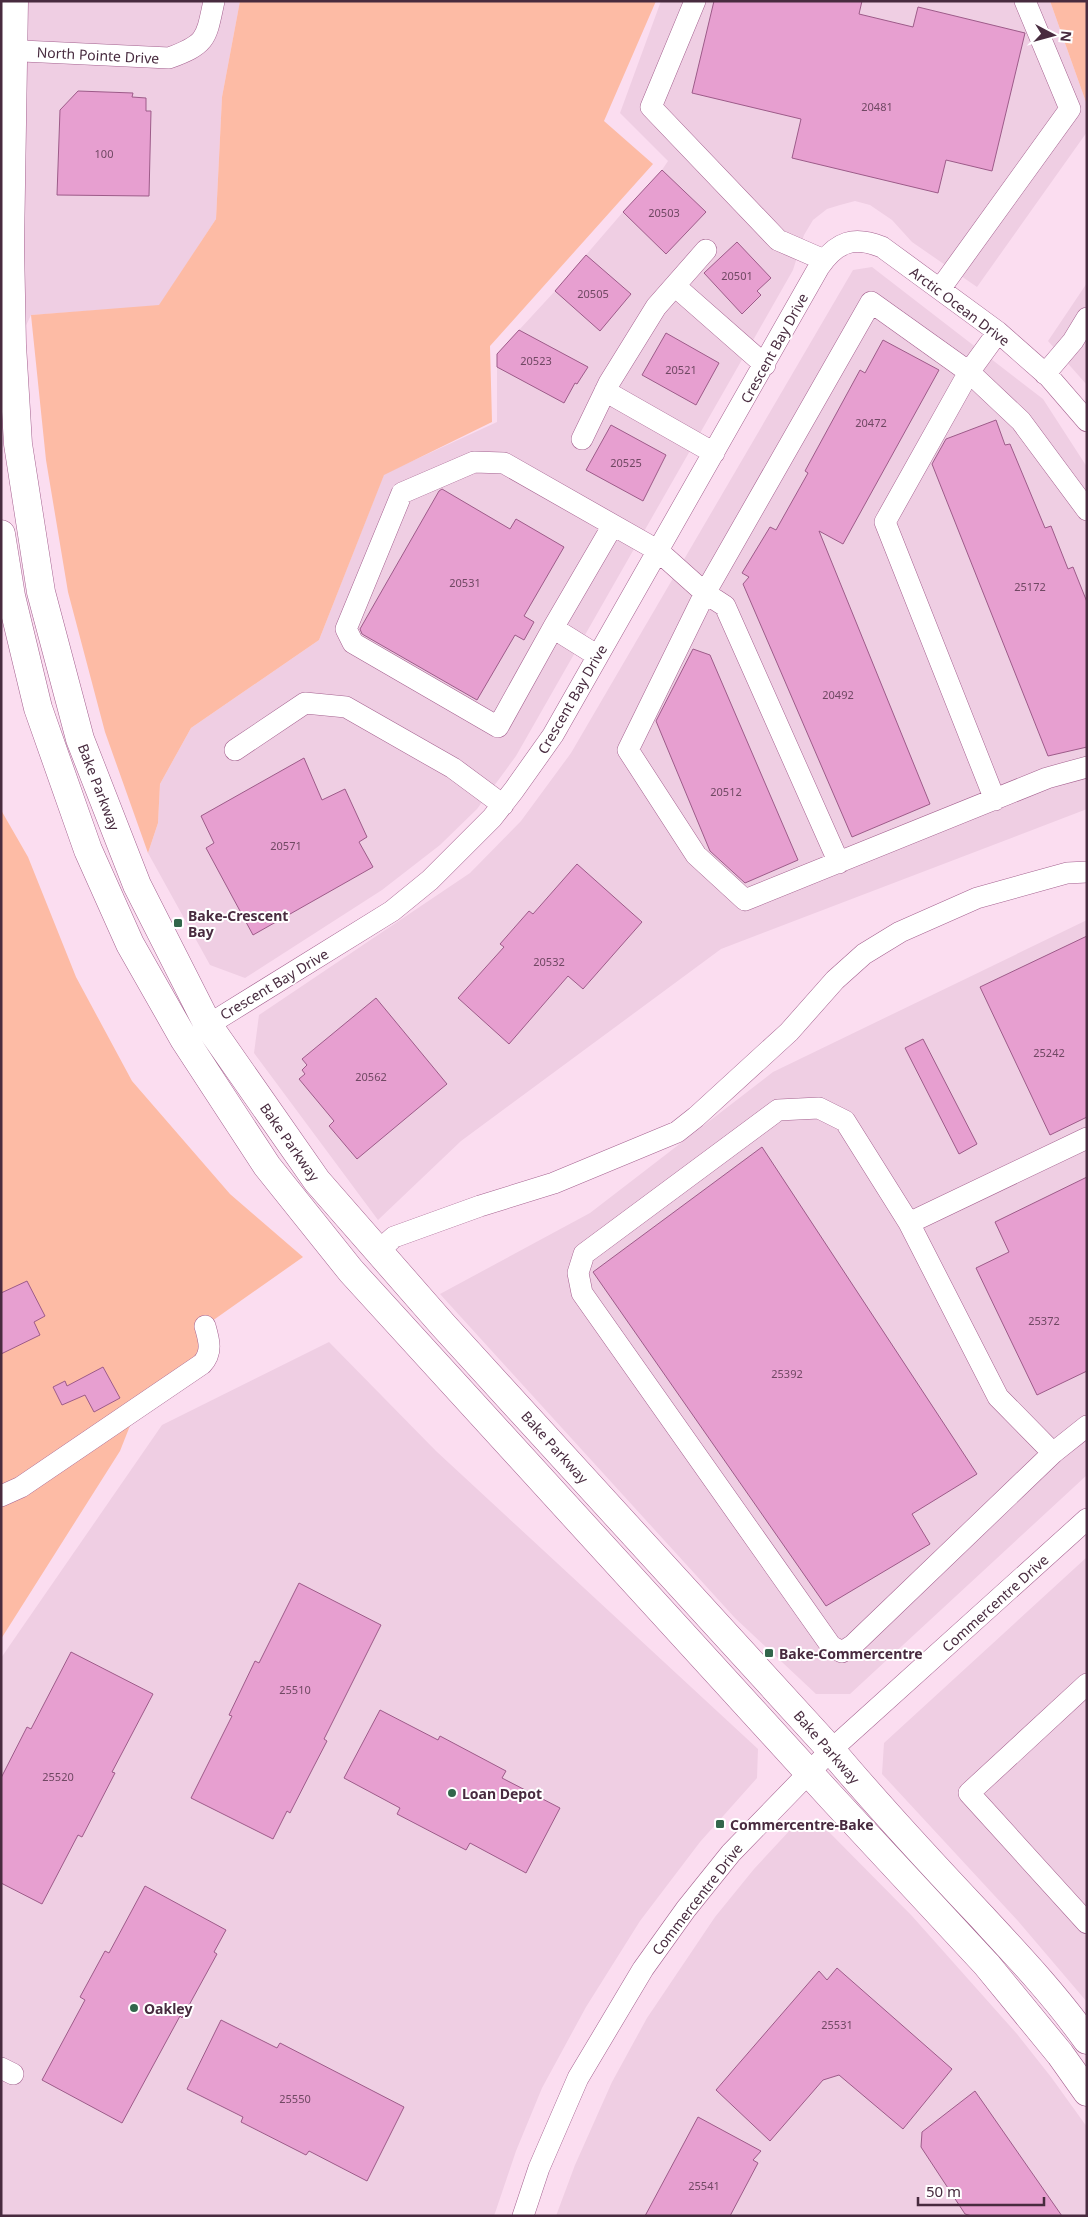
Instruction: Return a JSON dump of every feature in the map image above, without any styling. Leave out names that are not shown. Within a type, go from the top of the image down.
[{"type":"main road","name":"Bake Parkway","points":[[14,1],[7,50],[12,345],[18,444],[41,592],[80,738],[137,884],[208,1025],[317,1182],[378,1252],[858,1782],[1028,1966],[1087,2040]]},
{"type":"main road","points":[[1,534],[11,596],[38,708],[88,850],[130,944],[184,1039],[267,1166],[345,1264],[1012,1993],[1087,2092]]},
{"type":"main road","points":[[75,814],[103,844],[138,925],[175,994],[198,1024],[208,1025]]},
{"type":"street","name":"North Pointe Drive","points":[[7,50],[169,58],[193,49],[208,33],[214,1]]},
{"type":"street","points":[[695,1],[651,106],[778,240],[822,263]]},
{"type":"street","points":[[940,289],[1070,109],[1025,1]]},
{"type":"street","name":"Arctic Ocean Drive","points":[[822,263],[831,252],[849,242],[867,241],[882,247],[998,332],[1045,374],[1087,420]]},
{"type":"street","points":[[582,438],[605,391],[656,307],[706,250]]},
{"type":"street","name":"Crescent Bay Drive","points":[[208,1025],[392,912],[467,846],[503,805],[553,735],[822,263]]},
{"type":"street","points":[[675,286],[765,365]]},
{"type":"street","points":[[1087,510],[1021,421],[969,372],[871,302],[705,593],[628,750],[696,855],[745,900],[1047,778],[1087,767]]},
{"type":"street","points":[[1045,374],[1073,341],[1087,318]]},
{"type":"street","points":[[995,800],[885,522],[969,372],[998,332]]},
{"type":"street","points":[[605,391],[714,453]]},
{"type":"street","points":[[613,525],[498,727],[353,643],[346,629],[402,493],[474,462],[504,463],[657,550],[705,593],[725,606],[839,863]]},
{"type":"street","points":[[553,628],[598,656]]},
{"type":"street","points":[[235,750],[305,703],[346,707],[453,768],[503,805]]},
{"type":"street","points":[[378,1252],[394,1237],[554,1183],[677,1132],[789,1032],[835,980],[864,954],[900,932],[978,898],[1067,873],[1087,872]]},
{"type":"street","points":[[1053,1453],[998,1398],[909,1222],[845,1121],[819,1108],[778,1110],[584,1254],[578,1273],[582,1293],[831,1646],[842,1652],[853,1645],[1053,1453],[1087,1426]]},
{"type":"street","points":[[909,1222],[1087,1138]]},
{"type":"street","points":[[1,1496],[21,1487],[202,1364],[207,1358],[210,1349],[205,1326]]},
{"type":"street","name":"Commercentre Drive","points":[[523,2216],[539,2168],[578,2078],[643,1969],[686,1909],[731,1853],[831,1750],[1087,1519]]},
{"type":"street","points":[[1087,1684],[969,1793],[1087,1923]]},
{"type":"shaded area","points":[[1,1],[240,1],[222,97],[216,219],[159,306],[31,315],[1,378]]},
{"type":"shaded area","points":[[240,1],[656,1],[604,121],[653,164],[490,346],[492,422],[384,475],[319,640],[191,728],[160,784],[158,823],[148,853],[105,732],[68,592],[46,460],[31,315],[159,305],[216,219],[222,97]]},
{"type":"shaded area","points":[[661,1],[1050,1],[1087,105],[1087,132],[977,287],[912,242],[892,220],[870,205],[855,201],[827,209],[813,220],[804,235],[793,270],[516,756],[477,809],[440,845],[382,890],[245,978],[210,965],[148,853],[158,823],[160,784],[191,728],[319,640],[384,474],[497,422],[497,354],[555,291],[668,161],[620,113]]},
{"type":"shaded area","points":[[1050,1],[1087,1],[1087,105]]},
{"type":"shaded area","points":[[872,267],[1043,399],[1087,467],[1087,809],[721,949],[461,1141],[378,1220],[254,1053],[259,1015],[470,873],[521,821],[571,753],[853,270]]},
{"type":"shaded area","points":[[1087,283],[1087,385],[1048,341]]},
{"type":"shaded area","points":[[1,810],[28,857],[76,977],[132,1081],[230,1194],[303,1257],[205,1326],[210,1349],[137,1408],[120,1451],[1,1639]]},
{"type":"shaded area","points":[[1087,920],[1087,1475],[850,1694],[816,1694],[735,1618],[440,1294],[590,1213],[773,1072]]},
{"type":"shaded area","points":[[329,1342],[436,1451],[758,1749],[757,1778],[700,1842],[640,1921],[586,2007],[542,2088],[516,2151],[494,2216],[1,2216],[1,1658],[162,1425]]},
{"type":"shaded area","points":[[1087,1557],[1087,2002],[1018,1921],[882,1774],[884,1743]]},
{"type":"shaded area","points":[[792,1828],[826,1829],[912,1916],[1017,2034],[1051,2077],[1087,2127],[1087,2216],[556,2216],[575,2165],[612,2082],[647,2018],[715,1917],[754,1869]]},
{"type":"building","points":[[714,1],[862,1],[859,14],[913,27],[918,7],[1025,33],[992,171],[946,160],[938,193],[792,158],[801,119],[692,93]]},
{"type":"building","points":[[78,91],[133,93],[132,97],[146,98],[146,111],[151,111],[149,196],[57,195],[60,110]]},
{"type":"building","points":[[662,170],[706,212],[666,254],[623,212]]},
{"type":"building","points":[[737,242],[771,278],[757,291],[761,295],[742,314],[704,273]]},
{"type":"building","points":[[586,255],[631,294],[600,331],[555,291]]},
{"type":"building","points":[[519,330],[588,367],[577,384],[575,383],[564,403],[497,367],[497,354]]},
{"type":"building","points":[[666,333],[719,363],[696,405],[642,375]]},
{"type":"building","points":[[883,340],[939,370],[843,544],[819,531],[930,804],[852,837],[743,584],[749,577],[742,573],[770,527],[776,530],[808,473],[805,471],[860,370],[865,373]]},
{"type":"building","points":[[996,420],[1005,445],[1010,444],[1045,528],[1051,526],[1068,569],[1073,567],[1087,602],[1087,747],[1048,756],[932,464],[946,439]]},
{"type":"building","points":[[611,425],[666,455],[643,501],[586,470]]},
{"type":"building","points":[[442,489],[510,529],[516,519],[564,547],[524,616],[534,622],[524,640],[515,635],[477,700],[362,634],[360,629],[439,491]]},
{"type":"building","points":[[693,649],[710,655],[798,860],[745,883],[710,851],[656,721]]},
{"type":"building","points":[[304,758],[322,800],[345,789],[367,837],[359,842],[373,867],[253,935],[206,848],[214,843],[201,816]]},
{"type":"building","points":[[577,864],[642,922],[583,989],[568,976],[509,1044],[458,998],[504,947],[500,944],[529,911],[533,914]]},
{"type":"building","points":[[1087,936],[1087,1117],[1050,1135],[980,987]]},
{"type":"building","points":[[376,998],[447,1084],[357,1159],[329,1126],[334,1121],[299,1079],[305,1074],[302,1070],[307,1065],[302,1059]]},
{"type":"building","points":[[923,1039],[977,1144],[959,1154],[905,1048]]},
{"type":"building","points":[[762,1147],[977,1474],[912,1514],[930,1544],[826,1606],[593,1272]]},
{"type":"building","points":[[1087,1177],[1087,1371],[1037,1395],[976,1268],[1009,1252],[995,1222]]},
{"type":"building","points":[[27,1281],[45,1316],[34,1322],[40,1335],[1,1354],[1,1293]]},
{"type":"building","points":[[103,1367],[120,1398],[94,1412],[85,1395],[62,1405],[53,1387],[65,1381],[67,1386]]},
{"type":"building","points":[[299,1583],[381,1625],[324,1739],[327,1741],[290,1813],[287,1811],[273,1839],[191,1798],[232,1716],[229,1715],[255,1661],[259,1663]]},
{"type":"building","points":[[71,1652],[153,1694],[112,1772],[115,1773],[82,1837],[78,1835],[42,1904],[1,1883],[1,1778],[27,1727],[31,1729]]},
{"type":"building","name":"Loan Depot","points":[[380,1710],[438,1740],[440,1736],[506,1771],[502,1778],[560,1808],[526,1873],[470,1843],[466,1850],[397,1814],[400,1808],[344,1778]]},
{"type":"building","name":"Oakley","points":[[145,1886],[226,1930],[214,1952],[217,1954],[182,2018],[180,2016],[122,2123],[42,2080],[85,2000],[80,1997],[105,1951],[109,1953]]},
{"type":"building","points":[[837,1968],[952,2069],[903,2129],[839,2075],[823,2080],[770,2141],[716,2090],[819,1971],[827,1980]]},
{"type":"building","points":[[221,2020],[277,2048],[280,2043],[404,2107],[367,2181],[309,2151],[306,2155],[241,2122],[243,2117],[187,2089]]},
{"type":"building","points":[[975,2091],[1062,2216],[972,2216],[965,2214],[921,2147],[922,2132]]},
{"type":"building","points":[[698,2117],[761,2151],[753,2160],[758,2163],[730,2216],[645,2216]]},
{"type":"place","name":"Bake-Crescent Bay","points":[[178,923]]},
{"type":"place","name":"Bake-Commercentre","points":[[769,1653]]},
{"type":"place","name":"Loan Depot","points":[[452,1793]]},
{"type":"place","name":"Commercentre-Bake","points":[[720,1824]]},
{"type":"place","name":"Oakley","points":[[134,2008]]}]
